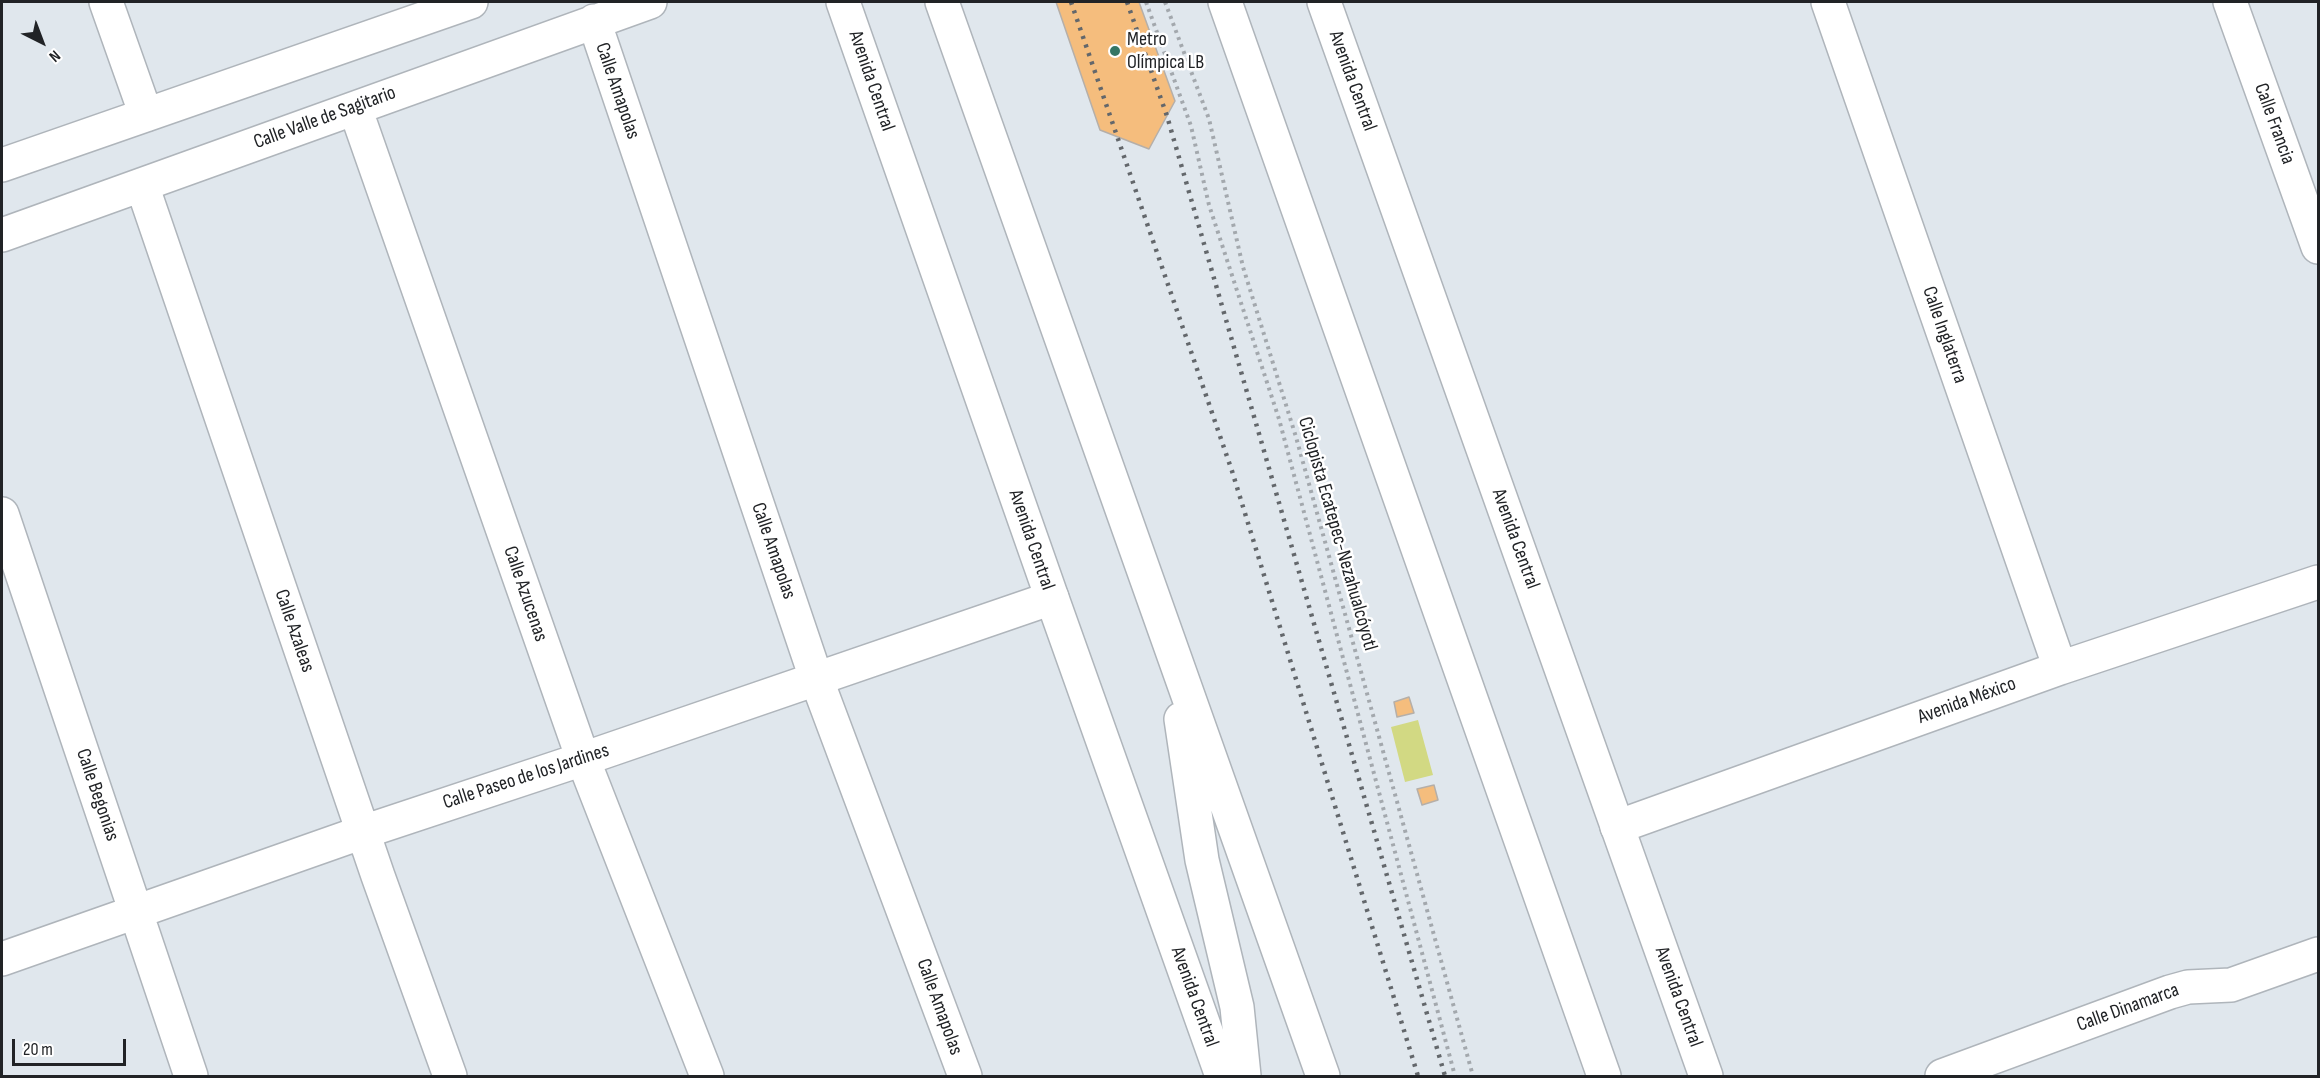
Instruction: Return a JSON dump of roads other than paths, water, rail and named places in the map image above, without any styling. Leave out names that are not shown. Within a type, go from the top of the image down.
[{"type":"main road","points":[[106,2],[146,115]]},
{"type":"main road","points":[[2,165],[146,115],[404,13],[471,2]]},
{"type":"main road","name":"Calle Valle de Sagitario","points":[[2,235],[650,2]]},
{"type":"main road","name":"Avenida Central","points":[[843,2],[1222,1077]]},
{"type":"main road","points":[[942,2],[1323,1077]]},
{"type":"main road","points":[[1225,2],[1604,1077]]},
{"type":"main road","name":"Avenida Central","points":[[1324,2],[1706,1077]]},
{"type":"main road","name":"Calle Inglaterra","points":[[1828,2],[2060,668]]},
{"type":"main road","name":"Calle Francia","points":[[2230,2],[2319,247]]},
{"type":"main road","name":"Calle Amapolas","points":[[594,21],[816,678],[965,1077]]},
{"type":"main road","name":"Calle Azucenas","points":[[355,108],[582,759],[707,1077]]},
{"type":"main road","name":"Calle Azaleas","points":[[142,185],[363,832],[450,1077]]},
{"type":"main road","name":"Calle Begonias","points":[[2,514],[191,1077]]},
{"type":"main road","name":"Avenida México","points":[[1617,827],[2060,668],[2319,582]]},
{"type":"main road","name":"Calle Paseo de los Jardines","points":[[2,959],[136,910],[1052,598]]},
{"type":"main road","points":[[1170,644],[1202,860],[1237,1007],[1244,1077]]},
{"type":"main road","name":"Calle Dinamarca","points":[[1942,1077],[2188,987],[2230,985],[2319,954]]},
{"type":"railway","points":[[1071,2],[1232,471],[1418,1076]]},
{"type":"railway","points":[[1127,2],[1167,116],[1445,1076]]},
{"type":"place","name":"Metro Olímpica LB","points":[[1115,51]]}]
